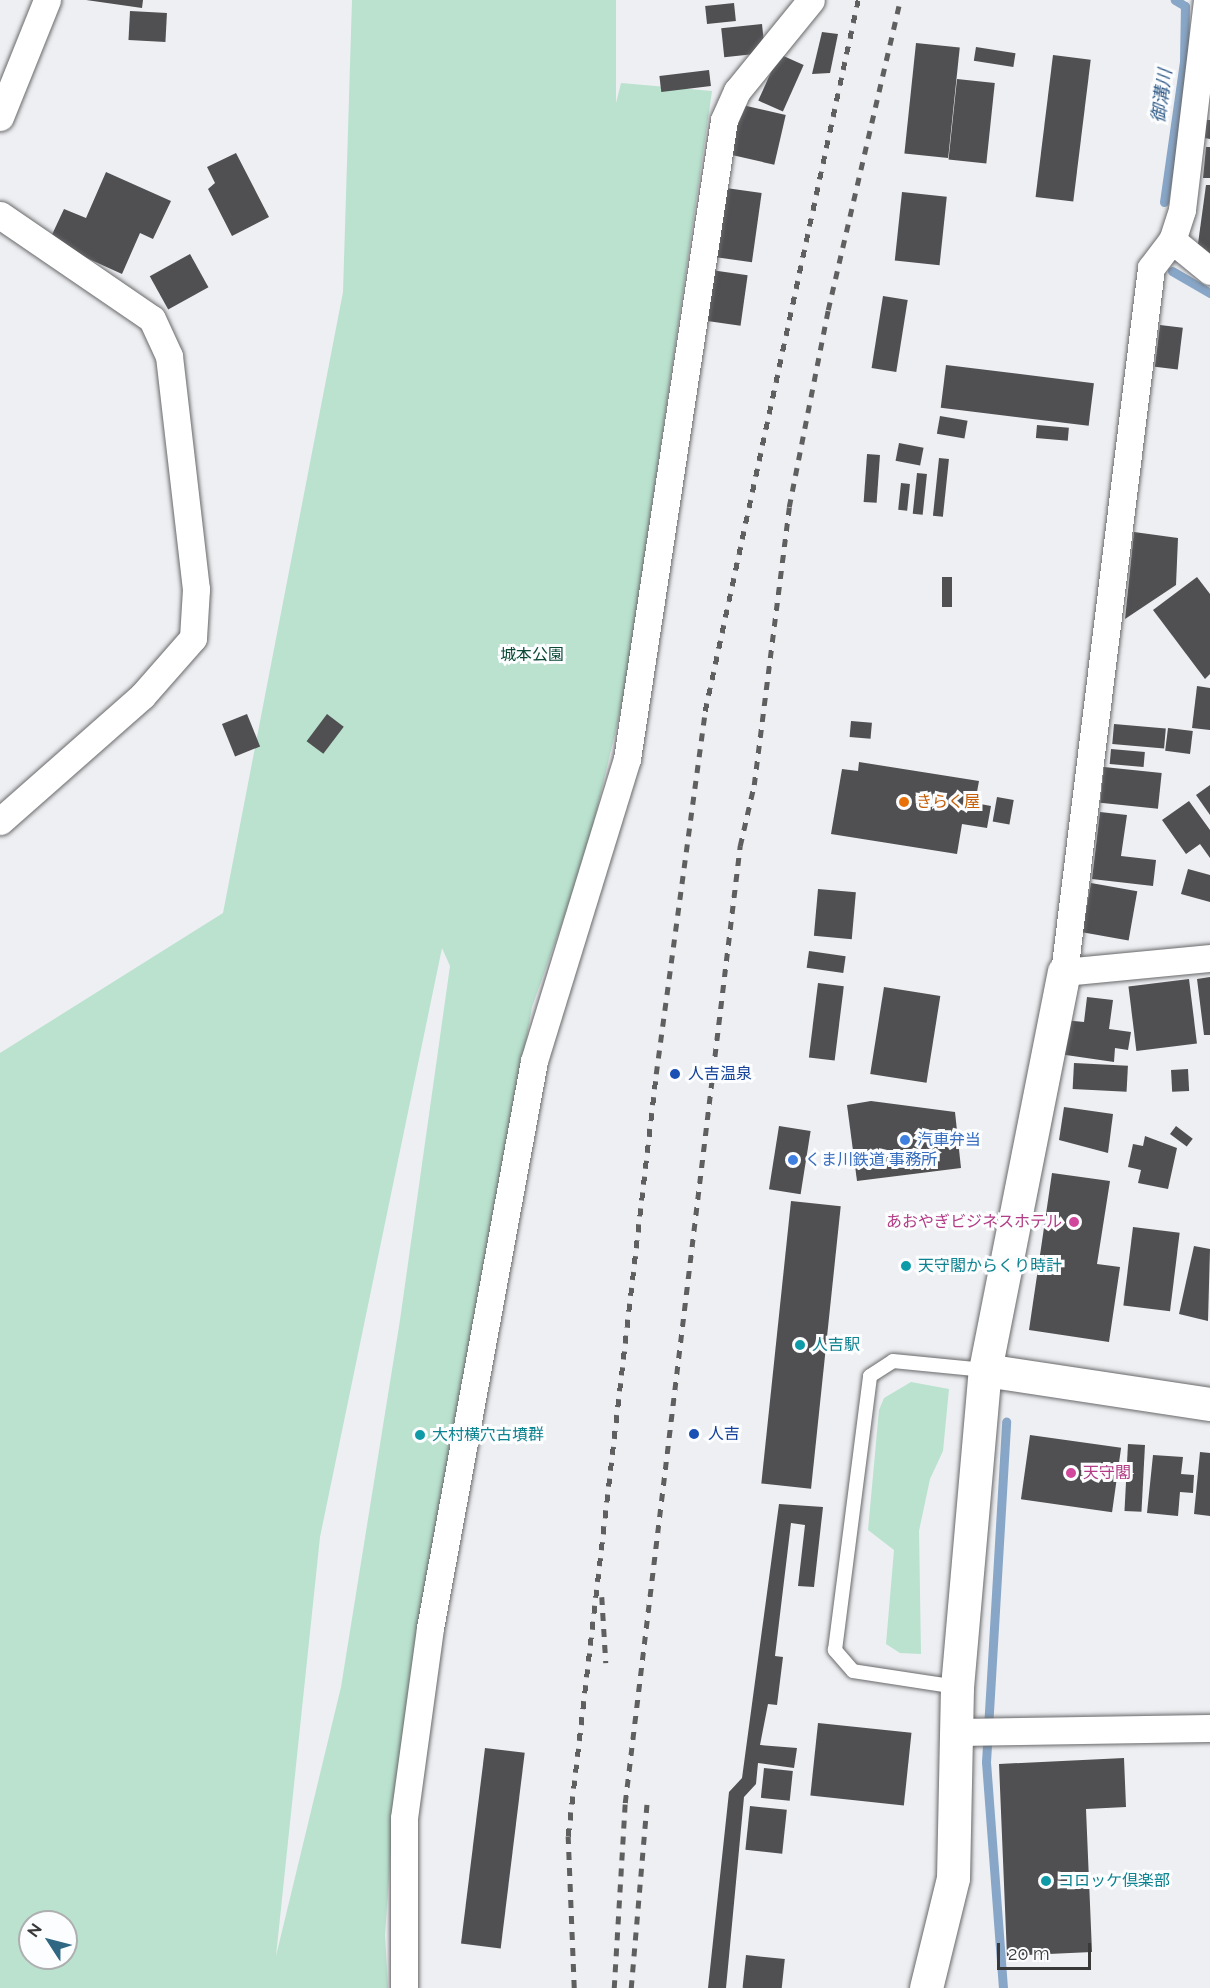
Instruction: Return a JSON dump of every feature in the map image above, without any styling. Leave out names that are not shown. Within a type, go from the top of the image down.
[{"type":"street","points":[[0,117],[47,0]]},
{"type":"street","points":[[404,1988],[404,1818],[430,1628],[534,1060],[627,759],[724,120],[737,91],[811,0]]},
{"type":"street","points":[[926,1988],[953,1878],[957,1686],[985,1370],[1065,972],[1151,268],[1172,240],[1182,210],[1207,0]]},
{"type":"street","points":[[0,215],[152,320],[170,356],[196,589],[193,638],[142,696],[0,821]]},
{"type":"street","points":[[1172,240],[1210,271]]},
{"type":"street","points":[[1065,972],[1210,958]]},
{"type":"street","points":[[985,1370],[1210,1404]]},
{"type":"street","points":[[956,1732],[1210,1728]]},
{"type":"lane","points":[[957,1686],[853,1671],[835,1650],[870,1376],[893,1361],[985,1370]]},
{"type":"green space","name":"城本公園","points":[[352,0],[616,0],[616,103],[621,83],[712,91],[625,692],[585,859],[532,1007],[396,1779],[385,1935],[388,1988],[0,1988],[0,1053],[223,913],[343,292]],"holes":[[[442,948],[450,966],[400,1320],[341,1687],[276,1956],[320,1537]]]},
{"type":"green space","points":[[911,1382],[949,1389],[943,1451],[930,1479],[919,1531],[921,1654],[900,1653],[886,1644],[894,1550],[868,1530],[879,1410],[884,1398]]},
{"type":"building","points":[[86,0],[143,0],[142,8]]},
{"type":"building","points":[[734,3],[736,21],[707,24],[705,6]]},
{"type":"building","points":[[130,11],[167,13],[165,42],[128,40]]},
{"type":"building","points":[[762,24],[765,53],[724,57],[721,28]]},
{"type":"building","points":[[822,32],[838,34],[830,73],[812,74]]},
{"type":"building","points":[[916,43],[960,48],[948,158],[904,153]]},
{"type":"building","points":[[976,47],[1016,53],[1013,67],[974,61]]},
{"type":"building","points":[[779,54],[804,65],[783,112],[758,101]]},
{"type":"building","points":[[1053,55],[1091,60],[1073,202],[1036,197]]},
{"type":"building","points":[[709,70],[711,86],[661,92],[659,76]]},
{"type":"building","points":[[957,79],[995,83],[986,164],[949,160]]},
{"type":"building","points":[[738,104],[786,115],[774,165],[727,154]]},
{"type":"building","points":[[1206,120],[1210,120],[1210,139],[1205,138]]},
{"type":"building","points":[[1206,147],[1210,147],[1210,178],[1203,178]]},
{"type":"building","points":[[236,153],[269,217],[232,236],[208,189],[215,183],[207,167]]},
{"type":"building","points":[[106,172],[171,201],[153,239],[140,233],[122,274],[49,241],[64,209],[86,218]]},
{"type":"building","points":[[1206,185],[1210,185],[1210,259],[1197,251]]},
{"type":"building","points":[[726,188],[762,193],[752,262],[716,257]]},
{"type":"building","points":[[902,192],[947,197],[940,265],[895,261]]},
{"type":"building","points":[[190,254],[208,287],[168,310],[150,276]]},
{"type":"building","points":[[711,270],[748,275],[741,326],[704,321]]},
{"type":"building","points":[[883,296],[908,300],[896,372],[872,368]]},
{"type":"building","points":[[1160,325],[1183,328],[1178,369],[1155,367]]},
{"type":"building","points":[[946,365],[1094,383],[1089,426],[941,408]]},
{"type":"building","points":[[940,416],[968,421],[964,439],[937,434]]},
{"type":"building","points":[[1037,425],[1069,428],[1068,441],[1036,438]]},
{"type":"building","points":[[899,443],[924,448],[920,465],[896,461]]},
{"type":"building","points":[[867,454],[880,455],[877,503],[864,502]]},
{"type":"building","points":[[939,458],[949,459],[943,517],[933,516]]},
{"type":"building","points":[[917,473],[927,474],[923,515],[913,514]]},
{"type":"building","points":[[901,483],[910,484],[907,511],[898,510]]},
{"type":"building","points":[[1134,532],[1178,538],[1176,585],[1125,619]]},
{"type":"building","points":[[942,577],[952,577],[952,607],[942,607]]},
{"type":"building","points":[[1197,577],[1210,594],[1210,674],[1205,679],[1153,610]]},
{"type":"building","points":[[1197,686],[1210,688],[1210,730],[1192,728]]},
{"type":"building","points":[[247,714],[260,746],[235,757],[222,724]]},
{"type":"building","points":[[327,714],[344,727],[323,754],[307,741]]},
{"type":"building","points":[[851,721],[872,723],[871,739],[850,737]]},
{"type":"building","points":[[1114,724],[1166,729],[1164,748],[1112,744]]},
{"type":"building","points":[[1168,728],[1193,731],[1190,754],[1165,751]]},
{"type":"building","points":[[1111,749],[1145,752],[1144,767],[1110,764]]},
{"type":"building","points":[[859,762],[979,781],[975,803],[991,806],[987,828],[962,824],[957,854],[831,834],[842,769],[858,771]]},
{"type":"building","points":[[1104,767],[1162,773],[1158,809],[1100,803]]},
{"type":"building","points":[[1210,785],[1210,815],[1196,795]]},
{"type":"building","points":[[997,797],[1014,800],[1009,825],[993,822]]},
{"type":"building","points":[[1189,801],[1210,830],[1210,858],[1200,844],[1186,854],[1162,820]]},
{"type":"building","points":[[1100,812],[1127,815],[1121,856],[1156,860],[1153,886],[1092,879]]},
{"type":"building","points":[[1188,869],[1210,875],[1210,902],[1181,894]]},
{"type":"building","points":[[1091,883],[1137,891],[1129,940],[1082,932]]},
{"type":"building","points":[[818,889],[856,892],[852,939],[814,936]]},
{"type":"building","points":[[809,951],[846,956],[843,973],[807,968]]},
{"type":"building","points":[[1210,977],[1210,1035],[1204,1035],[1197,979]]},
{"type":"building","points":[[1189,979],[1197,1044],[1136,1051],[1128,986]]},
{"type":"building","points":[[818,983],[844,986],[835,1061],[809,1057]]},
{"type":"building","points":[[884,987],[940,996],[927,1083],[870,1074]]},
{"type":"building","points":[[1087,997],[1113,1000],[1109,1029],[1131,1032],[1128,1050],[1115,1048],[1114,1062],[1059,1054],[1064,1020],[1084,1022]]},
{"type":"building","points":[[1074,1063],[1128,1066],[1127,1092],[1073,1089]]},
{"type":"building","points":[[1188,1069],[1189,1091],[1172,1092],[1171,1070]]},
{"type":"building","name":"汽車弁当","points":[[871,1101],[955,1112],[961,1168],[857,1181],[847,1105]]},
{"type":"building","points":[[1064,1107],[1113,1114],[1108,1153],[1059,1140]]},
{"type":"building","points":[[779,1126],[811,1131],[801,1194],[769,1189]]},
{"type":"building","points":[[1176,1126],[1193,1139],[1187,1147],[1170,1134]]},
{"type":"building","points":[[1145,1136],[1177,1148],[1168,1189],[1138,1183],[1141,1170],[1128,1167],[1133,1144],[1143,1146]]},
{"type":"building","name":"あおやぎビジネスホテル","points":[[1052,1173],[1110,1181],[1097,1264],[1120,1267],[1109,1342],[1029,1330]]},
{"type":"building","name":"人吉駅","points":[[791,1201],[841,1206],[811,1489],[761,1483]]},
{"type":"building","points":[[1133,1227],[1180,1233],[1170,1311],[1123,1305]]},
{"type":"building","points":[[1194,1246],[1210,1249],[1208,1321],[1179,1314]]},
{"type":"building","name":"天守閣","points":[[1030,1435],[1121,1448],[1112,1512],[1021,1499]]},
{"type":"building","points":[[1128,1444],[1145,1445],[1141,1512],[1124,1511]]},
{"type":"building","points":[[1200,1452],[1210,1453],[1210,1516],[1194,1514]]},
{"type":"building","points":[[1153,1455],[1183,1457],[1181,1474],[1194,1475],[1193,1493],[1180,1492],[1178,1516],[1147,1513]]},
{"type":"building","points":[[779,1504],[823,1507],[814,1587],[798,1586],[805,1525],[791,1523],[775,1656],[783,1657],[777,1705],[768,1704],[760,1745],[797,1748],[794,1768],[758,1763],[756,1784],[744,1797],[726,1988],[708,1988],[729,1792],[742,1778]]},
{"type":"building","points":[[818,1723],[911,1733],[904,1805],[810,1796]]},
{"type":"building","points":[[485,1748],[525,1753],[501,1948],[461,1944]]},
{"type":"building","name":"コロッケ倶楽部","points":[[1124,1758],[1126,1807],[1086,1809],[1092,1952],[1007,1956],[999,1764]]},
{"type":"building","points":[[764,1768],[793,1771],[790,1801],[761,1798]]},
{"type":"building","points":[[750,1806],[787,1810],[782,1854],[745,1850]]},
{"type":"building","points":[[746,1955],[785,1959],[782,1988],[743,1988]]},
{"type":"waterway","name":"御溝川","points":[[1164,202],[1184,62],[1185,6],[1175,0]]},
{"type":"waterway","name":"御溝川","points":[[1172,271],[1210,293]]},
{"type":"waterway","points":[[1003,1988],[986,1762],[1006,1422]]},
{"type":"railway","points":[[574,1988],[568,1836],[656,1074],[705,711],[858,0]]},
{"type":"railway","points":[[614,1988],[625,1803],[740,846],[754,785],[789,507],[828,310],[900,0]]},
{"type":"railway","points":[[602,1597],[606,1663]]},
{"type":"railway","points":[[631,1988],[647,1800]]},
{"type":"place","name":"きらく屋","points":[[904,802]]},
{"type":"place","name":"人吉温泉","points":[[675,1074]]},
{"type":"place","name":"汽車弁当","points":[[905,1140]]},
{"type":"place","name":"くま川鉄道 事務所","points":[[793,1160]]},
{"type":"place","name":"あおやぎビジネスホテル","points":[[1074,1222]]},
{"type":"place","name":"天守閣からくり時計","points":[[906,1266]]},
{"type":"place","name":"人吉駅","points":[[800,1345]]},
{"type":"place","name":"人吉","points":[[694,1434]]},
{"type":"place","name":"大村横穴古墳群","points":[[420,1435]]},
{"type":"place","name":"天守閣","points":[[1071,1473]]},
{"type":"place","name":"コロッケ倶楽部","points":[[1046,1881]]}]
